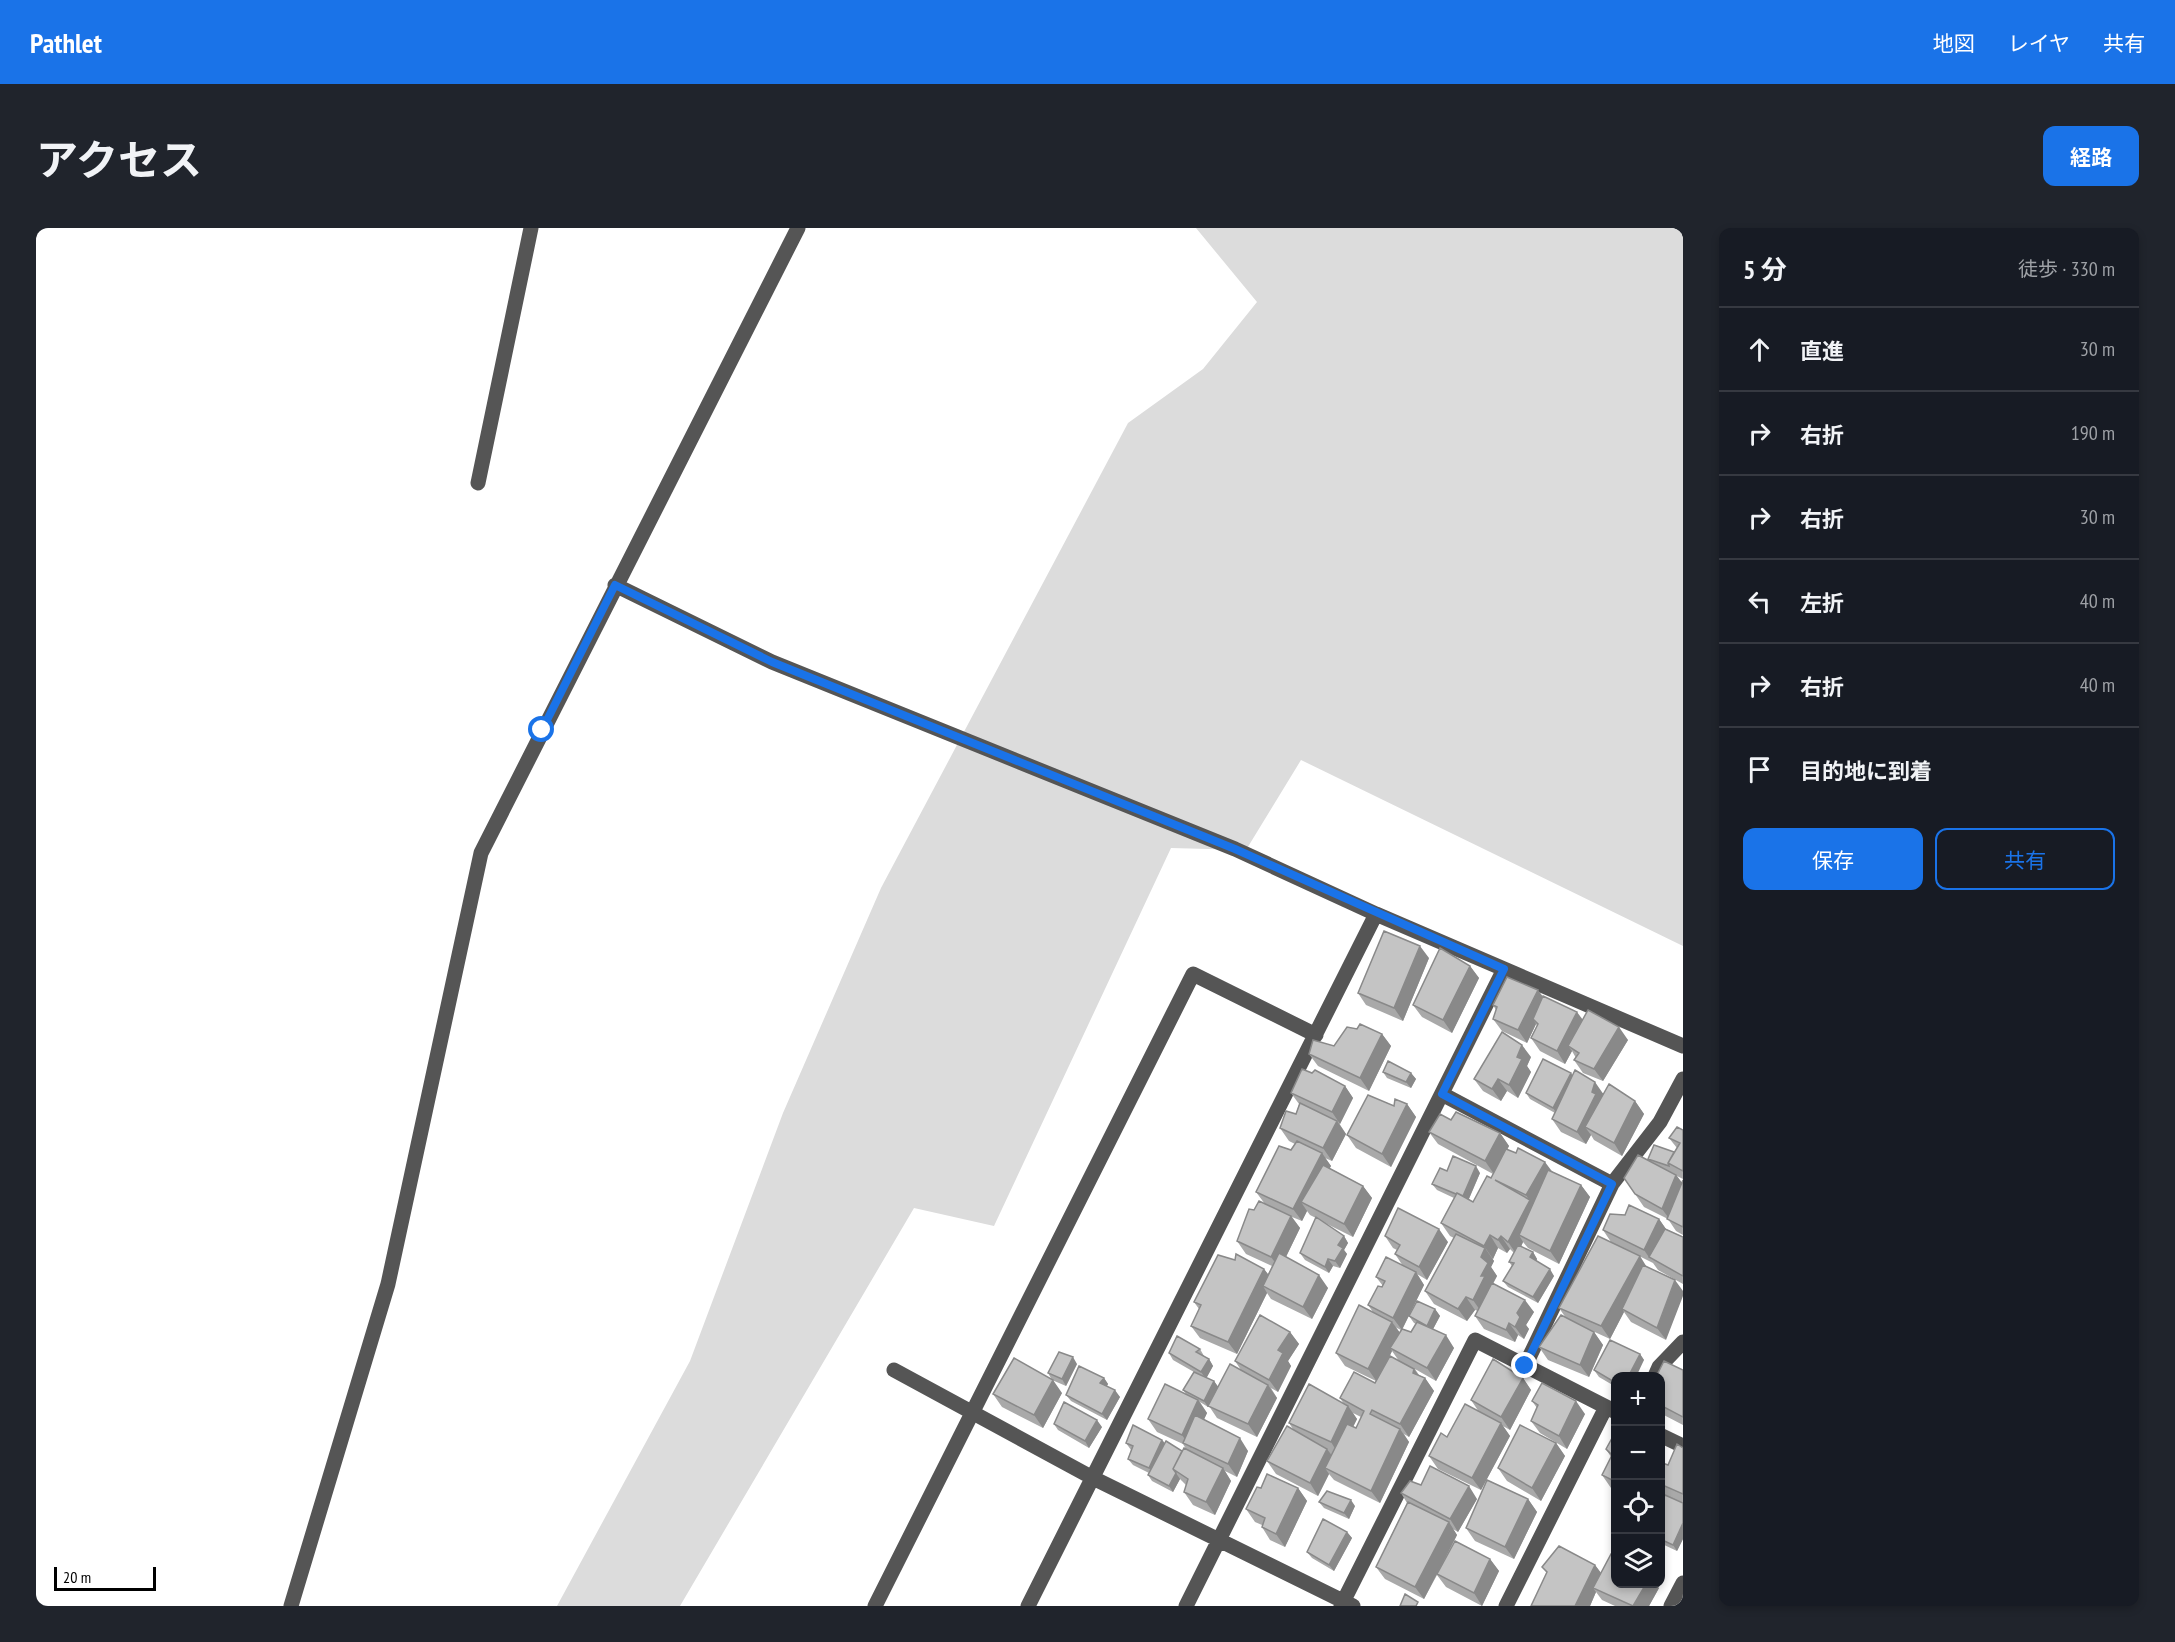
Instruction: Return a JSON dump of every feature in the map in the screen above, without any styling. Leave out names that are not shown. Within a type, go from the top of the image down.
[{"type":"street","points":[[478,483],[527,237],[531,228]]},
{"type":"street","points":[[291,1606],[388,1284],[480,854],[798,228]]},
{"type":"street","points":[[615,585],[772,662],[1235,849],[1376,914],[1683,1046]]},
{"type":"street","points":[[1028,1606],[1376,914]]},
{"type":"street","points":[[1186,1606],[1504,969]]},
{"type":"street","points":[[875,1606],[1193,974],[1316,1035]]},
{"type":"street","points":[[1525,1366],[1612,1184],[1660,1122],[1683,1079]]},
{"type":"street","points":[[1442,1094],[1612,1184]]},
{"type":"street","points":[[894,1371],[1093,1478],[1219,1538],[1346,1604],[1475,1340],[1611,1409],[1506,1606]]},
{"type":"street","points":[[1657,1372],[1683,1342]]},
{"type":"street","points":[[1665,1437],[1683,1446]]},
{"type":"street","points":[[1671,1606],[1683,1583]]},
{"type":"shaded area","points":[[1196,228],[1683,228],[1683,946],[1301,760],[1246,850],[1171,848],[994,1226],[914,1208],[680,1606],[557,1606],[690,1361],[783,1113],[881,888],[1128,423],[1203,369],[1257,302]]},
{"type":"building","points":[[1384,931],[1420,946],[1394,1008],[1358,993]]},
{"type":"building","points":[[1440,948],[1470,966],[1443,1020],[1413,1005]]},
{"type":"building","points":[[1507,977],[1538,990],[1518,1030],[1493,1019],[1497,1007],[1493,1005]]},
{"type":"building","points":[[1543,996],[1577,1012],[1557,1051],[1531,1038],[1538,1024],[1533,1019]]},
{"type":"building","points":[[1588,1010],[1619,1027],[1594,1069],[1574,1060],[1579,1053],[1568,1046]]},
{"type":"building","points":[[1360,1024],[1382,1034],[1360,1078],[1309,1054],[1313,1040],[1334,1046],[1347,1027],[1357,1029]]},
{"type":"building","points":[[1502,1032],[1522,1045],[1517,1057],[1522,1059],[1509,1085],[1498,1079],[1492,1089],[1474,1079]]},
{"type":"building","points":[[1543,1059],[1571,1073],[1553,1108],[1526,1093]]},
{"type":"building","points":[[1388,1061],[1411,1073],[1406,1082],[1383,1072]]},
{"type":"building","points":[[1302,1069],[1312,1073],[1315,1070],[1345,1086],[1332,1112],[1291,1093]]},
{"type":"building","points":[[1575,1070],[1595,1082],[1592,1092],[1596,1094],[1577,1132],[1552,1119]]},
{"type":"building","points":[[1609,1084],[1635,1101],[1614,1143],[1585,1127]]},
{"type":"building","points":[[1368,1095],[1394,1106],[1395,1099],[1407,1104],[1382,1154],[1347,1135]]},
{"type":"building","points":[[1300,1103],[1337,1121],[1323,1148],[1280,1128],[1286,1111],[1296,1114]]},
{"type":"building","points":[[1456,1112],[1500,1133],[1485,1161],[1429,1132],[1440,1114],[1451,1120]]},
{"type":"building","points":[[1677,1127],[1683,1130],[1683,1171],[1668,1163],[1680,1143],[1669,1138]]},
{"type":"building","points":[[1297,1141],[1322,1153],[1293,1209],[1256,1192],[1279,1146],[1291,1150]]},
{"type":"building","points":[[1654,1145],[1674,1152],[1668,1163],[1669,1166],[1648,1159]]},
{"type":"building","points":[[1518,1148],[1545,1162],[1526,1195],[1495,1180],[1530,1200],[1508,1242],[1501,1236],[1498,1240],[1490,1235],[1484,1246],[1441,1223],[1457,1193],[1473,1202],[1487,1176],[1491,1178],[1506,1149],[1516,1153]]},
{"type":"building","points":[[1638,1155],[1676,1175],[1662,1209],[1635,1194],[1624,1178]]},
{"type":"building","points":[[1453,1156],[1476,1166],[1463,1196],[1432,1184],[1440,1168],[1447,1171]]},
{"type":"building","points":[[1323,1165],[1363,1186],[1344,1224],[1301,1202]]},
{"type":"building","points":[[1548,1170],[1581,1185],[1550,1251],[1519,1235]]},
{"type":"building","points":[[1683,1180],[1683,1227],[1667,1219]]},
{"type":"building","points":[[1259,1201],[1291,1216],[1271,1257],[1237,1241],[1249,1209],[1254,1210]]},
{"type":"building","points":[[1629,1205],[1659,1219],[1644,1250],[1603,1230],[1610,1214],[1625,1215]]},
{"type":"building","points":[[1398,1208],[1439,1229],[1419,1267],[1395,1254],[1400,1245],[1385,1236]]},
{"type":"building","points":[[1316,1217],[1344,1236],[1338,1245],[1343,1248],[1335,1261],[1328,1259],[1325,1267],[1300,1253]]},
{"type":"building","points":[[1665,1229],[1683,1237],[1683,1276],[1649,1257]]},
{"type":"building","points":[[1456,1234],[1485,1248],[1481,1257],[1488,1263],[1481,1276],[1485,1276],[1473,1300],[1466,1297],[1458,1309],[1425,1291]]},
{"type":"building","points":[[1598,1236],[1640,1256],[1601,1326],[1559,1308]]},
{"type":"building","points":[[1518,1245],[1533,1252],[1530,1257],[1550,1269],[1533,1297],[1503,1281],[1514,1263],[1509,1262]]},
{"type":"building","points":[[1279,1253],[1319,1275],[1303,1307],[1263,1286]]},
{"type":"building","points":[[1236,1254],[1264,1269],[1228,1342],[1191,1326],[1201,1305],[1194,1302],[1218,1255],[1235,1260]]},
{"type":"building","points":[[1386,1257],[1416,1272],[1393,1318],[1368,1305],[1378,1286],[1382,1287],[1385,1281],[1376,1277]]},
{"type":"building","points":[[1643,1265],[1675,1280],[1657,1328],[1622,1309]]},
{"type":"building","points":[[1492,1283],[1525,1300],[1517,1313],[1520,1317],[1515,1327],[1509,1323],[1506,1330],[1475,1316]]},
{"type":"building","points":[[1417,1301],[1435,1309],[1427,1326],[1409,1316]]},
{"type":"building","points":[[1359,1305],[1392,1322],[1368,1369],[1336,1353]]},
{"type":"building","points":[[1260,1315],[1290,1332],[1278,1350],[1283,1353],[1269,1380],[1235,1361]]},
{"type":"building","points":[[1561,1315],[1594,1332],[1580,1365],[1539,1347]]},
{"type":"building","points":[[1417,1322],[1446,1335],[1427,1368],[1390,1348],[1402,1329],[1411,1332]]},
{"type":"building","points":[[1177,1336],[1200,1349],[1196,1352],[1209,1359],[1201,1372],[1169,1353]]},
{"type":"building","points":[[1610,1340],[1640,1354],[1631,1372],[1611,1372],[1611,1380],[1594,1370]]},
{"type":"building","points":[[1059,1352],[1073,1357],[1062,1379],[1048,1373]]},
{"type":"building","points":[[1390,1356],[1414,1369],[1413,1373],[1425,1378],[1400,1424],[1372,1410],[1370,1414],[1400,1429],[1371,1491],[1325,1468],[1347,1424],[1356,1428],[1364,1411],[1340,1398],[1354,1372],[1375,1383]]},
{"type":"building","points":[[1014,1358],[1053,1380],[1034,1415],[993,1394]]},
{"type":"building","points":[[1493,1359],[1523,1378],[1501,1417],[1471,1400]]},
{"type":"building","points":[[1664,1361],[1683,1370],[1683,1417],[1665,1408],[1665,1372],[1658,1372]]},
{"type":"building","points":[[1230,1364],[1268,1385],[1248,1424],[1208,1406]]},
{"type":"building","points":[[1079,1366],[1104,1378],[1100,1383],[1115,1390],[1102,1414],[1066,1395]]},
{"type":"building","points":[[1194,1372],[1214,1381],[1204,1401],[1183,1390]]},
{"type":"building","points":[[1542,1383],[1576,1401],[1559,1436],[1531,1421],[1538,1405],[1532,1401]]},
{"type":"building","points":[[1165,1384],[1198,1400],[1182,1435],[1148,1419]]},
{"type":"building","points":[[1309,1384],[1348,1406],[1331,1442],[1289,1423]]},
{"type":"building","points":[[1064,1402],[1097,1420],[1085,1441],[1054,1424]]},
{"type":"building","points":[[1465,1404],[1501,1423],[1472,1478],[1429,1456],[1441,1433],[1447,1437]]},
{"type":"building","points":[[1195,1415],[1240,1438],[1228,1464],[1183,1443]]},
{"type":"building","points":[[1133,1425],[1162,1440],[1149,1468],[1128,1459],[1133,1446],[1126,1443]]},
{"type":"building","points":[[1520,1425],[1556,1443],[1532,1488],[1498,1468]]},
{"type":"building","points":[[1287,1426],[1327,1449],[1310,1483],[1267,1461]]},
{"type":"building","points":[[1611,1440],[1611,1454],[1606,1449]]},
{"type":"building","points":[[1166,1441],[1182,1451],[1173,1469],[1176,1473],[1169,1486],[1148,1475]]},
{"type":"building","points":[[1677,1444],[1683,1448],[1683,1494],[1665,1486],[1665,1464],[1668,1465]]},
{"type":"building","points":[[1184,1448],[1223,1468],[1206,1502],[1184,1492],[1188,1479],[1173,1469]]},
{"type":"building","points":[[1611,1457],[1611,1480],[1602,1475]]},
{"type":"building","points":[[1430,1466],[1469,1486],[1450,1519],[1401,1493],[1410,1481],[1421,1485]]},
{"type":"building","points":[[1267,1474],[1298,1488],[1276,1534],[1262,1527],[1265,1518],[1246,1509],[1257,1487],[1261,1488]]},
{"type":"building","points":[[1487,1480],[1528,1499],[1505,1547],[1466,1528]]},
{"type":"building","points":[[1327,1491],[1351,1500],[1344,1513],[1319,1502]]},
{"type":"building","points":[[1665,1495],[1683,1503],[1683,1523],[1673,1545],[1665,1541]]},
{"type":"building","points":[[1408,1502],[1449,1522],[1415,1587],[1376,1567]]},
{"type":"building","points":[[1323,1519],[1347,1532],[1329,1565],[1307,1552]]},
{"type":"building","points":[[1455,1541],[1490,1559],[1474,1593],[1437,1574]]},
{"type":"building","points":[[1559,1546],[1595,1565],[1575,1606],[1531,1606],[1547,1572],[1542,1567]]},
{"type":"building","points":[[1611,1554],[1611,1588],[1644,1588],[1633,1606],[1593,1588]]},
{"type":"building","points":[[1405,1594],[1418,1602],[1416,1606],[1400,1606]]},
{"type":"route","points":[[542,730],[615,585],[772,662],[1235,849],[1376,914],[1504,969],[1442,1094],[1612,1184],[1525,1366]]}]
